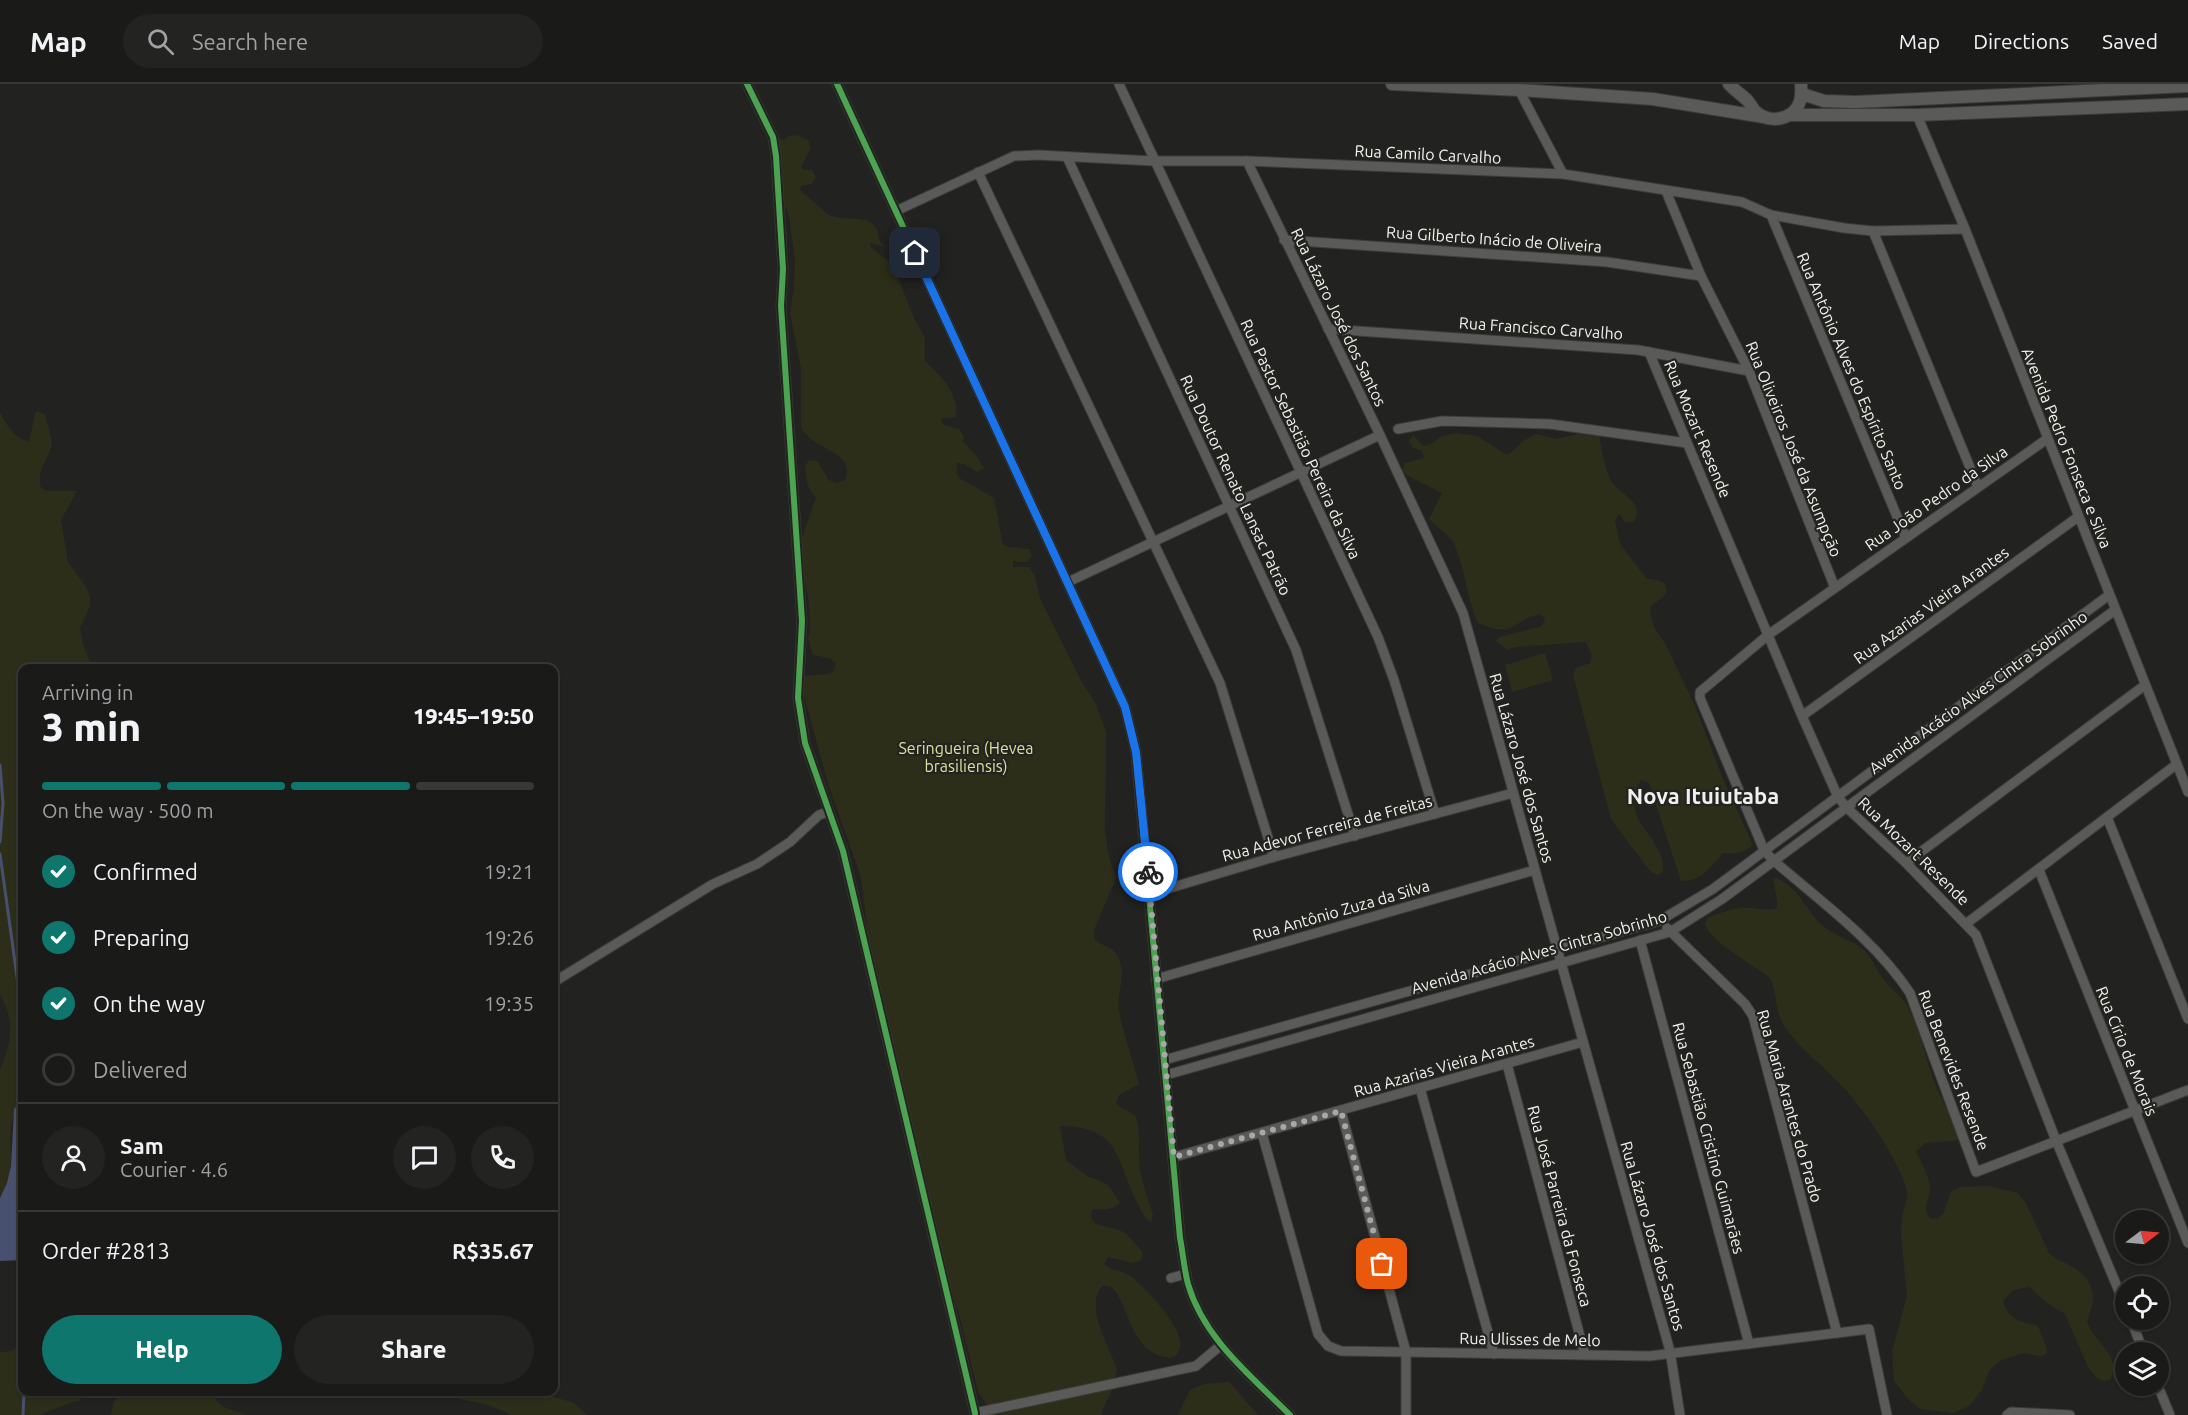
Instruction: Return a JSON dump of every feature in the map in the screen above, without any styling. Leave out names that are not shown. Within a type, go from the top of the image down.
[{"type":"street","points":[[747,84],[773,137],[778,175],[783,269],[781,306],[802,621],[798,698],[805,744],[843,851],[976,1414],[1196,1366],[1221,1345]]},
{"type":"street","points":[[837,84],[1125,707],[1133,733],[1150,894],[1180,1238],[1186,1274],[1201,1316],[1221,1345],[1290,1415]]},
{"type":"street","name":"Rua Pastor Sebastião Pereira da Silva","points":[[1119,84],[1153,161],[1378,637],[1394,680],[1435,814]]},
{"type":"street","points":[[1392,84],[1526,88],[1653,99],[1777,119],[1789,115],[1917,115],[2188,104]]},
{"type":"street","points":[[1729,84],[1749,102],[1755,111],[1764,117]]},
{"type":"street","points":[[1748,84],[1749,102]]},
{"type":"street","points":[[1789,115],[1800,102],[1802,89],[1824,101],[1856,102],[2188,86]]},
{"type":"street","points":[[1526,88],[1563,174]]},
{"type":"street","name":"Avenida Pedro Fonseca e Silva","points":[[1917,115],[1965,229],[2188,792]]},
{"type":"street","name":"Rua Camilo Carvalho","points":[[896,211],[1014,156],[1153,161],[1247,161],[1563,174],[1742,202],[1771,215],[1844,228],[1873,231],[1965,229]]},
{"type":"street","name":"Rua Doutor Renato Lansac Patrão","points":[[1067,157],[1296,650],[1355,836]]},
{"type":"street","name":"Rua Lázaro José dos Santos","points":[[1247,161],[1380,435],[1463,613],[1670,1353],[1680,1415]]},
{"type":"street","points":[[978,172],[1220,683],[1274,857]]},
{"type":"street","name":"Rua Oliveiros José da Asumpção","points":[[1666,190],[1701,276],[1749,371],[1835,588]]},
{"type":"street","name":"Rua Antônio Alves do Espírito Santo","points":[[1771,215],[1906,538]]},
{"type":"street","points":[[1873,231],[1978,487]]},
{"type":"street","name":"Rua Gilberto Inácio de Oliveira","points":[[1284,240],[1607,262],[1701,276]]},
{"type":"street","name":"Rua Francisco Carvalho","points":[[1328,329],[1649,352],[1749,371]]},
{"type":"street","name":"Rua Mozart Resende","points":[[1649,352],[1838,796],[1846,807],[1967,923],[1976,935],[2115,1281]]},
{"type":"street","points":[[1398,429],[1442,421],[1550,424],[1652,436],[1687,443]]},
{"type":"street","points":[[1068,582],[1380,435]]},
{"type":"street","name":"Rua João Pedro da Silva","points":[[1700,692],[1768,635],[2047,439]]},
{"type":"street","name":"Rua Azarias Vieira Arantes","points":[[1802,716],[2078,517]]},
{"type":"street","name":"Avenida Acácio Alves Cintra Sobrinho","points":[[1164,1060],[1659,921],[1713,889],[2109,595]]},
{"type":"street","name":"Avenida Acácio Alves Cintra Sobrinho","points":[[1166,1075],[1670,932],[1722,898],[2115,610]]},
{"type":"street","points":[[1906,863],[2145,685]]},
{"type":"street","name":"Rua Benevides Resende","points":[[1700,692],[1700,698],[1764,850],[1861,936],[1895,971],[1910,993],[1976,1172],[2057,1141]]},
{"type":"street","points":[[1967,923],[2177,764]]},
{"type":"street","name":"Rua Adevor Ferreira de Freitas","points":[[1150,894],[1274,857],[1513,793]]},
{"type":"street","points":[[558,980],[713,884],[757,864],[790,842],[819,815],[828,812]]},
{"type":"street","points":[[2107,818],[2188,1019]]},
{"type":"street","name":"Rua Antônio Zuza da Silva","points":[[1156,979],[1535,870]]},
{"type":"street","name":"Rua Círio de Morais","points":[[2039,870],[2188,1243]]},
{"type":"street","name":"Rua Maria Arantes do Prado","points":[[1659,921],[1745,1004],[1753,1016],[1837,1333]]},
{"type":"street","name":"Rua Sebastião Cristino Guimarães","points":[[1640,940],[1749,1344]]},
{"type":"street","name":"Rua Azarias Vieira Arantes","points":[[1174,1157],[1583,1042]]},
{"type":"street","name":"Rua José Parreira da Fonseca","points":[[1507,1064],[1585,1355]]},
{"type":"street","points":[[1420,1088],[1494,1354]]},
{"type":"street","points":[[2057,1141],[2188,1090]]},
{"type":"street","points":[[1341,1111],[1406,1352],[1406,1415]]},
{"type":"street","name":"Rua Ulisses de Melo","points":[[1262,1132],[1317,1335],[1328,1346],[1341,1351],[1650,1356],[1869,1329],[1887,1415]]},
{"type":"street","points":[[1171,1278],[1186,1274]]},
{"type":"street","points":[[2162,1396],[2170,1415]]},
{"type":"street","points":[[2007,1415],[2012,1412],[2070,1415]]},
{"type":"green space","name":"Seringueira (Hevea brasiliensis)","points":[[797,135],[808,140],[811,148],[801,167],[804,170],[812,170],[816,177],[812,184],[801,186],[800,190],[828,215],[867,221],[877,231],[879,240],[885,247],[870,243],[871,247],[893,265],[914,318],[925,338],[925,361],[943,379],[955,400],[956,417],[940,419],[944,425],[959,429],[964,436],[963,442],[984,468],[977,472],[964,464],[957,463],[956,470],[959,478],[994,498],[1003,545],[1029,549],[1032,556],[1027,562],[1013,560],[1013,567],[1029,567],[1035,576],[1039,595],[1082,682],[1096,704],[1106,732],[1105,831],[1109,857],[1116,878],[1094,930],[1094,939],[1111,949],[1117,955],[1121,965],[1119,1010],[1139,1084],[1119,1095],[1116,1102],[1121,1108],[1135,1115],[1139,1135],[1140,1168],[1153,1215],[1151,1222],[1142,1212],[1120,1160],[1106,1139],[1095,1132],[1060,1126],[1066,1160],[1087,1176],[1109,1186],[1120,1203],[1110,1209],[1092,1210],[1091,1218],[1096,1224],[1127,1234],[1143,1253],[1141,1260],[1133,1263],[1108,1257],[1104,1264],[1130,1276],[1146,1290],[1174,1326],[1180,1345],[1177,1355],[1170,1358],[1148,1350],[1135,1333],[1116,1292],[1110,1286],[1102,1286],[1097,1295],[1097,1316],[1117,1370],[1113,1388],[1102,1415],[991,1415],[988,1406],[978,1392],[960,1317],[937,1243],[927,1183],[896,1061],[867,929],[861,877],[829,787],[803,692],[803,676],[827,674],[834,671],[836,663],[829,658],[813,655],[808,639],[809,604],[801,557],[801,540],[816,498],[808,484],[805,466],[809,460],[817,461],[829,480],[837,483],[845,480],[847,471],[840,457],[815,441],[801,428],[801,368],[790,313],[795,259],[789,216],[780,194],[777,138],[784,140],[789,136]]},
{"type":"green space","points":[[36,411],[45,414],[51,447],[41,472],[41,488],[48,491],[77,491],[61,520],[68,562],[87,588],[90,597],[90,606],[80,628],[83,644],[93,664],[18,664],[18,1110],[12,1121],[9,1178],[0,1197],[0,1070],[9,1042],[10,1023],[0,995],[0,412],[15,435],[29,441]]},
{"type":"green space","points":[[1456,433],[1477,436],[1507,455],[1523,441],[1536,434],[1556,439],[1577,434],[1599,436],[1612,482],[1631,500],[1637,510],[1633,522],[1625,522],[1619,514],[1615,521],[1620,544],[1646,578],[1665,584],[1667,591],[1652,605],[1650,611],[1654,627],[1666,645],[1695,706],[1721,774],[1753,845],[1749,848],[1739,853],[1723,853],[1700,876],[1681,881],[1649,783],[1641,780],[1634,800],[1635,809],[1659,851],[1663,872],[1657,875],[1650,871],[1611,819],[1573,675],[1576,668],[1590,663],[1592,656],[1586,642],[1515,647],[1508,650],[1495,641],[1500,637],[1542,626],[1545,618],[1539,614],[1506,630],[1478,623],[1453,542],[1429,519],[1442,493],[1406,475],[1402,470],[1405,463],[1424,458],[1422,451],[1413,448],[1409,441],[1413,435],[1424,446],[1442,436]]},
{"type":"green space","points":[[1545,653],[1553,680],[1512,692],[1505,665]]},
{"type":"green space","points":[[1773,878],[1787,884],[1826,928],[1864,950],[1882,977],[1906,1004],[1911,1014],[1932,1076],[1961,1140],[1926,1143],[1916,1151],[1929,1182],[1927,1214],[1930,1218],[1937,1219],[1943,1214],[1951,1192],[1961,1187],[1988,1186],[2018,1193],[2027,1205],[2049,1253],[2077,1270],[2089,1282],[2093,1296],[2087,1321],[2113,1363],[2110,1380],[2104,1381],[2097,1378],[2088,1367],[2065,1314],[2047,1303],[2029,1287],[2013,1290],[2003,1301],[2009,1313],[2016,1320],[2038,1326],[2047,1354],[2040,1356],[2024,1353],[2001,1360],[1989,1371],[1982,1390],[1969,1406],[1953,1413],[1920,1409],[1907,1398],[1894,1381],[1892,1351],[1907,1296],[1901,1234],[1902,1215],[1908,1195],[1904,1181],[1877,1130],[1860,1107],[1784,1026],[1770,978],[1725,947],[1705,925],[1707,918],[1732,909],[1777,908]]},
{"type":"green space","points":[[18,1346],[18,1396],[81,1396],[80,1401],[39,1415],[0,1415],[0,1352],[12,1351]]},
{"type":"green space","points":[[1229,1382],[1258,1415],[1178,1415],[1190,1390],[1204,1384]]},
{"type":"green space","points":[[117,1396],[217,1396],[216,1400],[223,1407],[248,1415],[111,1415]]},
{"type":"green space","points":[[451,1396],[551,1396],[574,1403],[587,1415],[512,1415],[489,1405]]},
{"type":"water","points":[[17,1106],[18,1260],[0,1261],[0,1198],[11,1166],[14,1109]]},
{"type":"waterway","points":[[0,765],[3,803],[0,842]]},
{"type":"waterway","points":[[0,854],[18,984]]},
{"type":"waterway","points":[[23,1415],[24,1396]]},
{"type":"cycle path","points":[[747,84],[773,137],[776,156],[783,269],[781,306],[802,621],[798,698],[805,743],[843,851],[975,1413]]},
{"type":"cycle path","points":[[837,84],[1125,707],[1136,752],[1180,1238],[1188,1284],[1205,1322],[1230,1356],[1290,1415]]},
{"type":"way so far","points":[[1148,872],[1174,1157],[1341,1111],[1382,1264]]},
{"type":"district","name":"Nova Ituiutaba","points":[[1703,795]]},
{"type":"route","points":[[915,253],[1125,707],[1136,752],[1148,872]]}]
